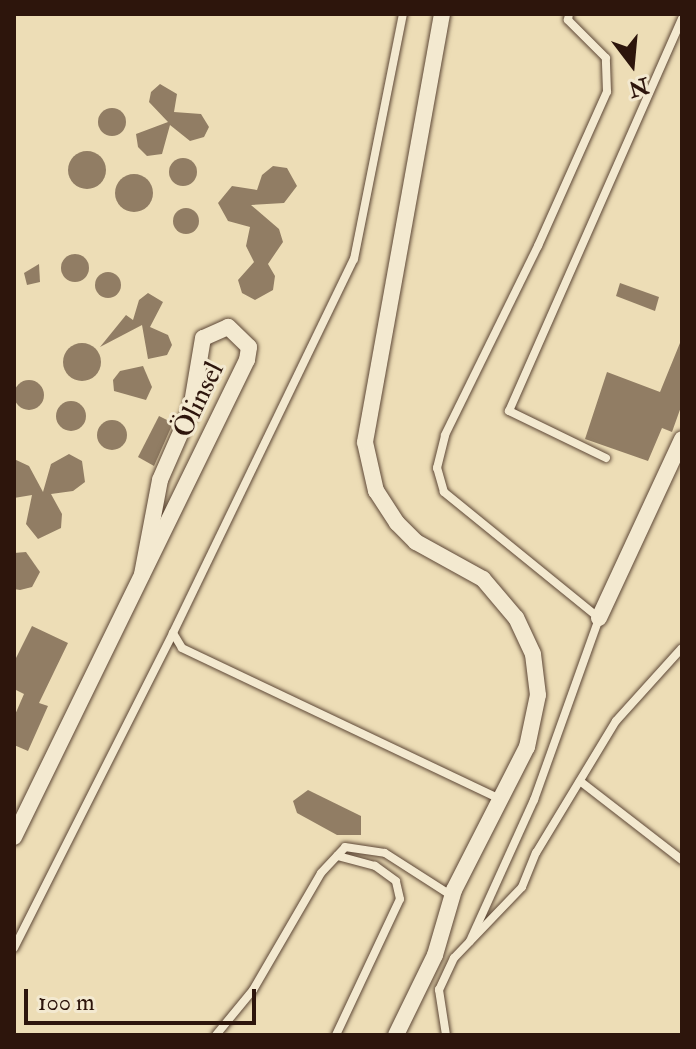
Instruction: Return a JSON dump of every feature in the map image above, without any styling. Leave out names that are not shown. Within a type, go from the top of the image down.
[{"type":"street","points":[[396,1035],[435,955],[452,896],[534,729],[537,679],[528,641],[508,606],[483,579],[416,542],[389,514],[376,491],[365,442],[442,14]]},
{"type":"street","name":"Ölinsel","points":[[14,837],[247,360],[249,347],[228,327],[203,338],[191,409],[160,480],[142,574]]},
{"type":"street","points":[[599,618],[682,439]]},
{"type":"lane","points":[[14,948],[173,633],[354,259],[403,14]]},
{"type":"lane","points":[[470,941],[534,800],[599,618],[444,492],[437,468],[445,435],[538,246],[607,92],[606,58],[568,20],[569,14]]},
{"type":"lane","points":[[606,458],[509,411],[682,18]]},
{"type":"lane","points":[[173,633],[182,648],[498,798]]},
{"type":"lane","points":[[446,1035],[439,990],[454,958],[522,887],[536,853],[616,721],[682,648]]},
{"type":"lane","points":[[580,781],[682,860]]},
{"type":"lane","points":[[216,1035],[253,990],[321,873],[345,847],[385,853],[452,896]]},
{"type":"lane","points":[[336,1035],[400,899],[396,881],[375,866],[337,856]]},
{"type":"building","points":[[160,84],[177,94],[174,112],[201,114],[209,127],[204,137],[190,141],[170,125],[162,154],[147,156],[138,147],[136,134],[168,122],[149,102],[151,92]]},
{"type":"building","points":[[112,108],[122,112],[126,122],[122,132],[112,136],[102,132],[98,122],[102,112]]},
{"type":"building","points":[[87,151],[100,157],[106,170],[100,183],[87,189],[74,183],[68,170],[74,157]]},
{"type":"building","points":[[183,158],[193,162],[197,172],[193,182],[183,186],[173,182],[169,172],[173,162]]},
{"type":"building","points":[[273,166],[287,168],[297,186],[284,203],[251,205],[279,229],[283,242],[268,264],[275,276],[273,290],[255,300],[242,293],[238,280],[254,262],[246,246],[250,227],[228,221],[218,203],[232,186],[257,190],[262,175]]},
{"type":"building","points":[[134,174],[147,180],[153,193],[147,206],[134,212],[121,206],[115,193],[121,180]]},
{"type":"building","points":[[186,208],[195,212],[199,221],[195,230],[186,234],[177,230],[173,221],[177,212]]},
{"type":"building","points":[[75,254],[85,258],[89,268],[85,278],[75,282],[65,278],[61,268],[65,258]]},
{"type":"building","points":[[39,264],[40,282],[27,285],[24,273]]},
{"type":"building","points":[[108,272],[117,276],[121,285],[117,294],[108,298],[99,294],[95,285],[99,276]]},
{"type":"building","points":[[620,283],[659,297],[655,311],[616,296]]},
{"type":"building","points":[[148,293],[163,302],[150,327],[168,335],[172,345],[167,355],[148,359],[142,325],[100,347],[126,315],[133,320],[139,300]]},
{"type":"building","points":[[682,338],[682,404],[672,432],[662,428],[648,461],[585,439],[607,372],[660,392]]},
{"type":"building","points":[[82,343],[95,349],[101,362],[95,375],[82,381],[69,375],[63,362],[69,349]]},
{"type":"building","points":[[143,366],[152,387],[146,400],[114,391],[113,380],[120,371]]},
{"type":"building","points":[[29,380],[39,385],[44,395],[39,405],[29,410],[19,405],[14,395],[19,385]]},
{"type":"building","points":[[71,401],[77,402],[85,410],[85,422],[77,430],[71,431],[65,430],[57,422],[56,416],[57,410],[65,402]]},
{"type":"building","points":[[159,416],[173,423],[154,466],[138,457]]},
{"type":"building","points":[[112,420],[118,421],[126,429],[126,441],[118,449],[112,450],[106,449],[98,441],[97,435],[98,429],[106,421]]},
{"type":"building","points":[[69,454],[82,461],[85,482],[73,491],[51,494],[62,514],[61,528],[38,539],[26,524],[32,495],[14,498],[14,459],[29,466],[43,492],[51,464]]},
{"type":"building","points":[[26,552],[40,572],[32,587],[14,589],[14,553]]},
{"type":"building","points":[[32,626],[68,643],[39,703],[48,706],[28,751],[14,745],[14,717],[24,694],[14,689],[14,662]]},
{"type":"building","points":[[308,790],[361,816],[361,835],[337,835],[297,813],[293,801]]}]
